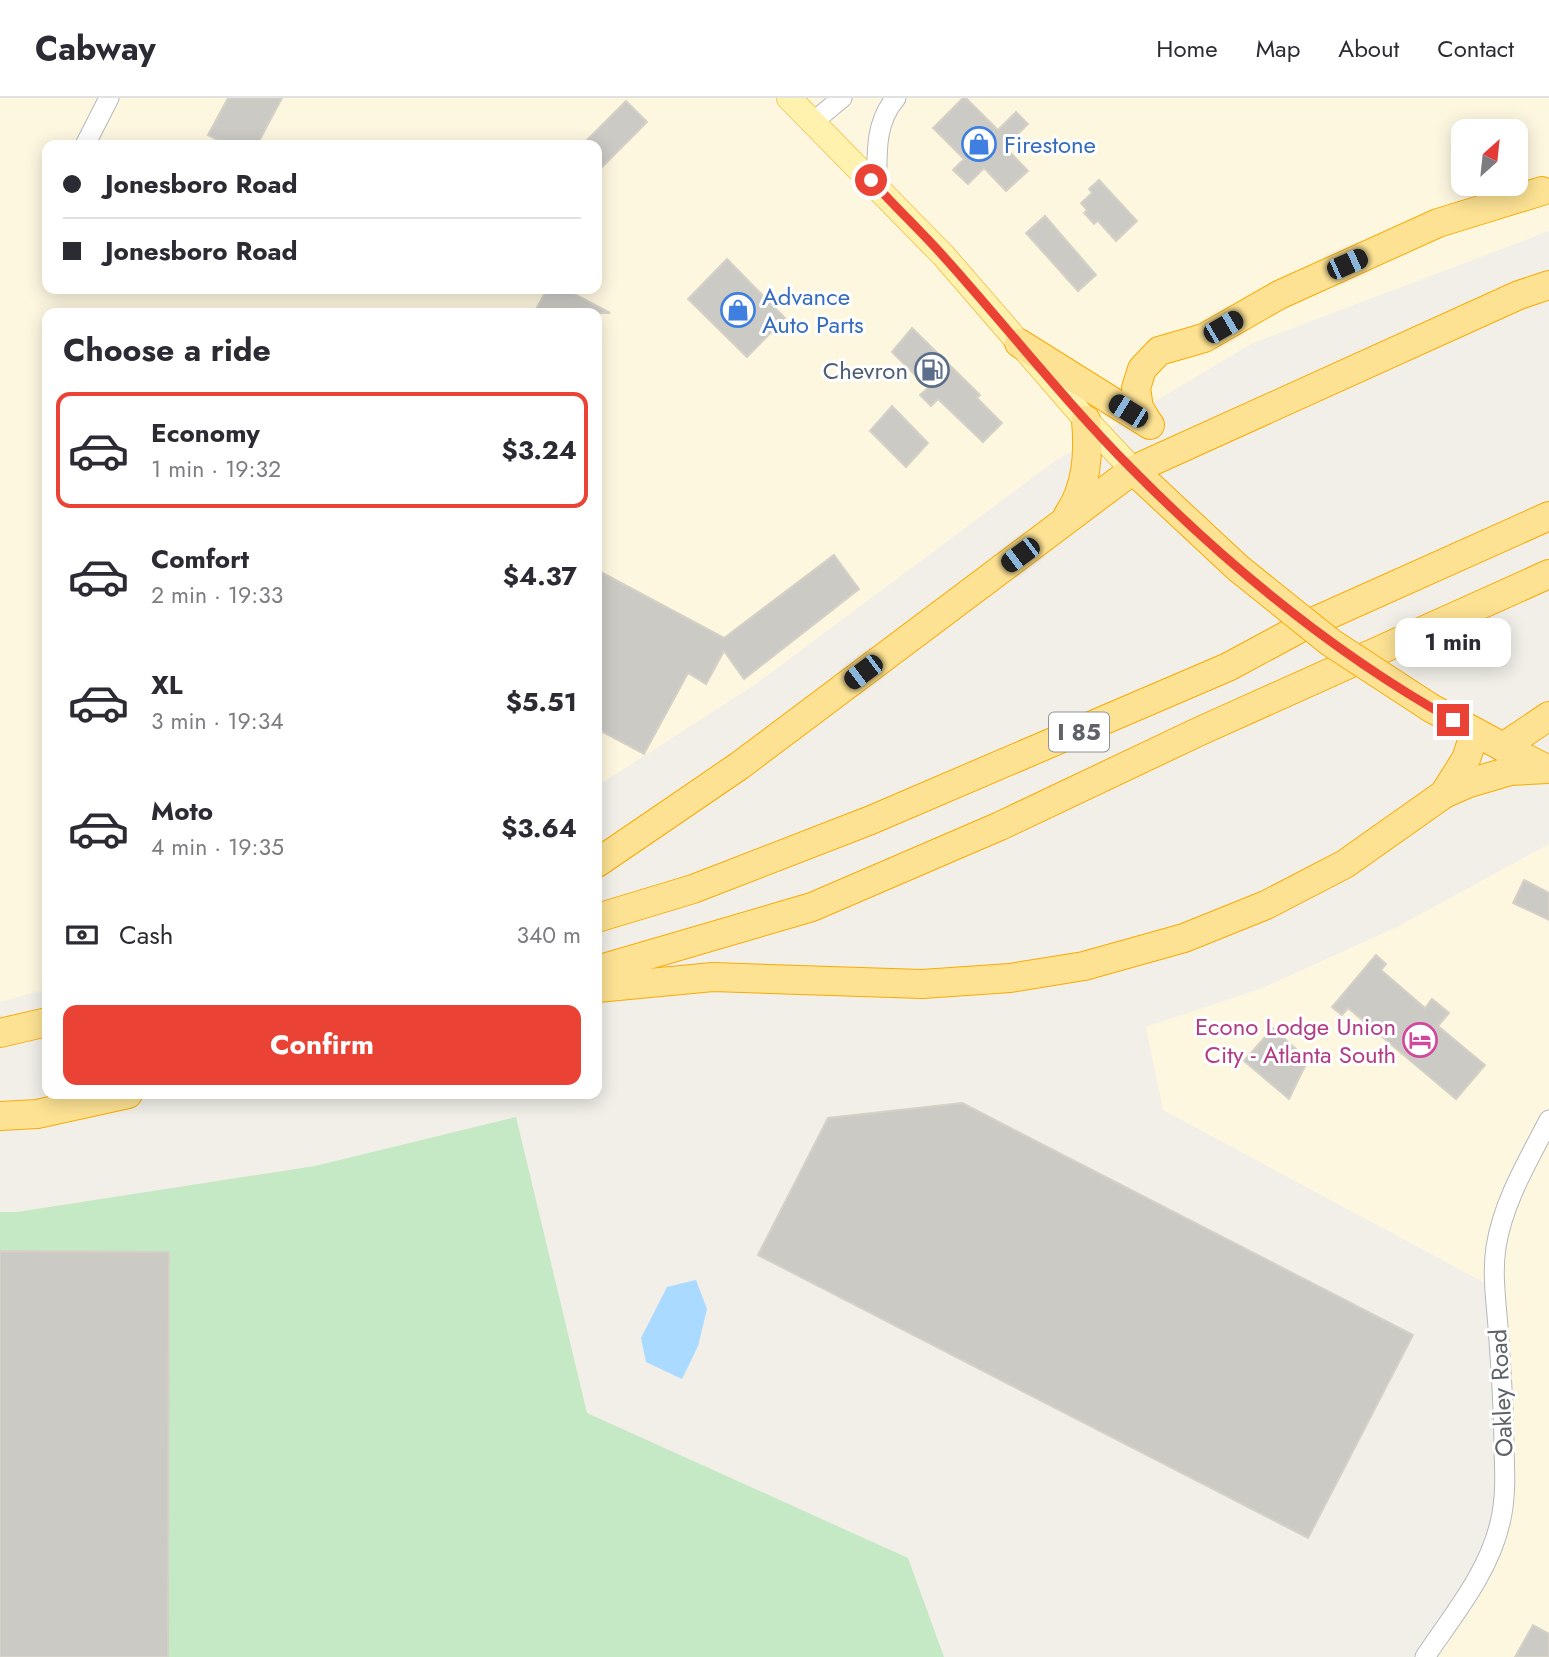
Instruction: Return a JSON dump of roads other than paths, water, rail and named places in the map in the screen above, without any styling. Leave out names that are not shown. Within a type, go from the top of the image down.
[{"type":"highway","points":[[1149,424],[1139,408],[1136,388],[1142,369],[1159,351],[1204,338],[1279,295],[1438,223],[1546,190]]},
{"type":"highway","points":[[602,860],[739,766],[1133,470],[1519,295],[1549,285]]},
{"type":"highway","points":[[1019,343],[1149,424],[1181,439],[1203,438]]},
{"type":"highway","points":[[1064,521],[1082,490],[1086,462],[1086,421]]},
{"type":"highway","points":[[1133,470],[1238,568],[1330,642],[1431,708],[1548,769]]},
{"type":"highway","name":"I 85","points":[[602,917],[693,890],[872,820],[1228,667],[1306,625],[1549,516]]},
{"type":"highway","name":"I 85","points":[[602,969],[812,907],[1000,826],[1198,732],[1549,574]]},
{"type":"highway","points":[[1503,747],[1549,716]]},
{"type":"highway","points":[[1444,794],[1466,759],[1475,732]]},
{"type":"highway","points":[[602,988],[713,977],[922,984],[1010,978],[1084,966],[1184,938],[1266,905],[1345,864],[1444,794],[1469,783],[1510,771],[1548,769]]},
{"type":"highway","points":[[0,1033],[42,1023]]},
{"type":"highway","points":[[0,1049],[42,1044]]},
{"type":"highway","points":[[0,1116],[37,1114],[105,1099]]},
{"type":"main road","points":[[789,98],[943,256],[1086,421],[1133,470]]},
{"type":"street","points":[[88,140],[109,98]]},
{"type":"street","points":[[813,122],[842,98]]},
{"type":"street","points":[[877,187],[877,138],[890,105],[896,98]]},
{"type":"street","name":"Oakley Road","points":[[1425,1657],[1473,1586],[1490,1554],[1500,1522],[1505,1486],[1504,1420],[1494,1279],[1496,1249],[1501,1222],[1515,1187],[1549,1120]]},
{"type":"water","points":[[696,1280],[707,1309],[698,1346],[682,1379],[646,1362],[641,1338],[667,1287]]},
{"type":"place","name":"Firestone","points":[[979,144]]},
{"type":"place","name":"Advance Auto Parts","points":[[738,310]]},
{"type":"place","name":"Chevron","points":[[932,370]]},
{"type":"place","name":"Econo Lodge Union City - Atlanta South","points":[[1420,1040]]}]
